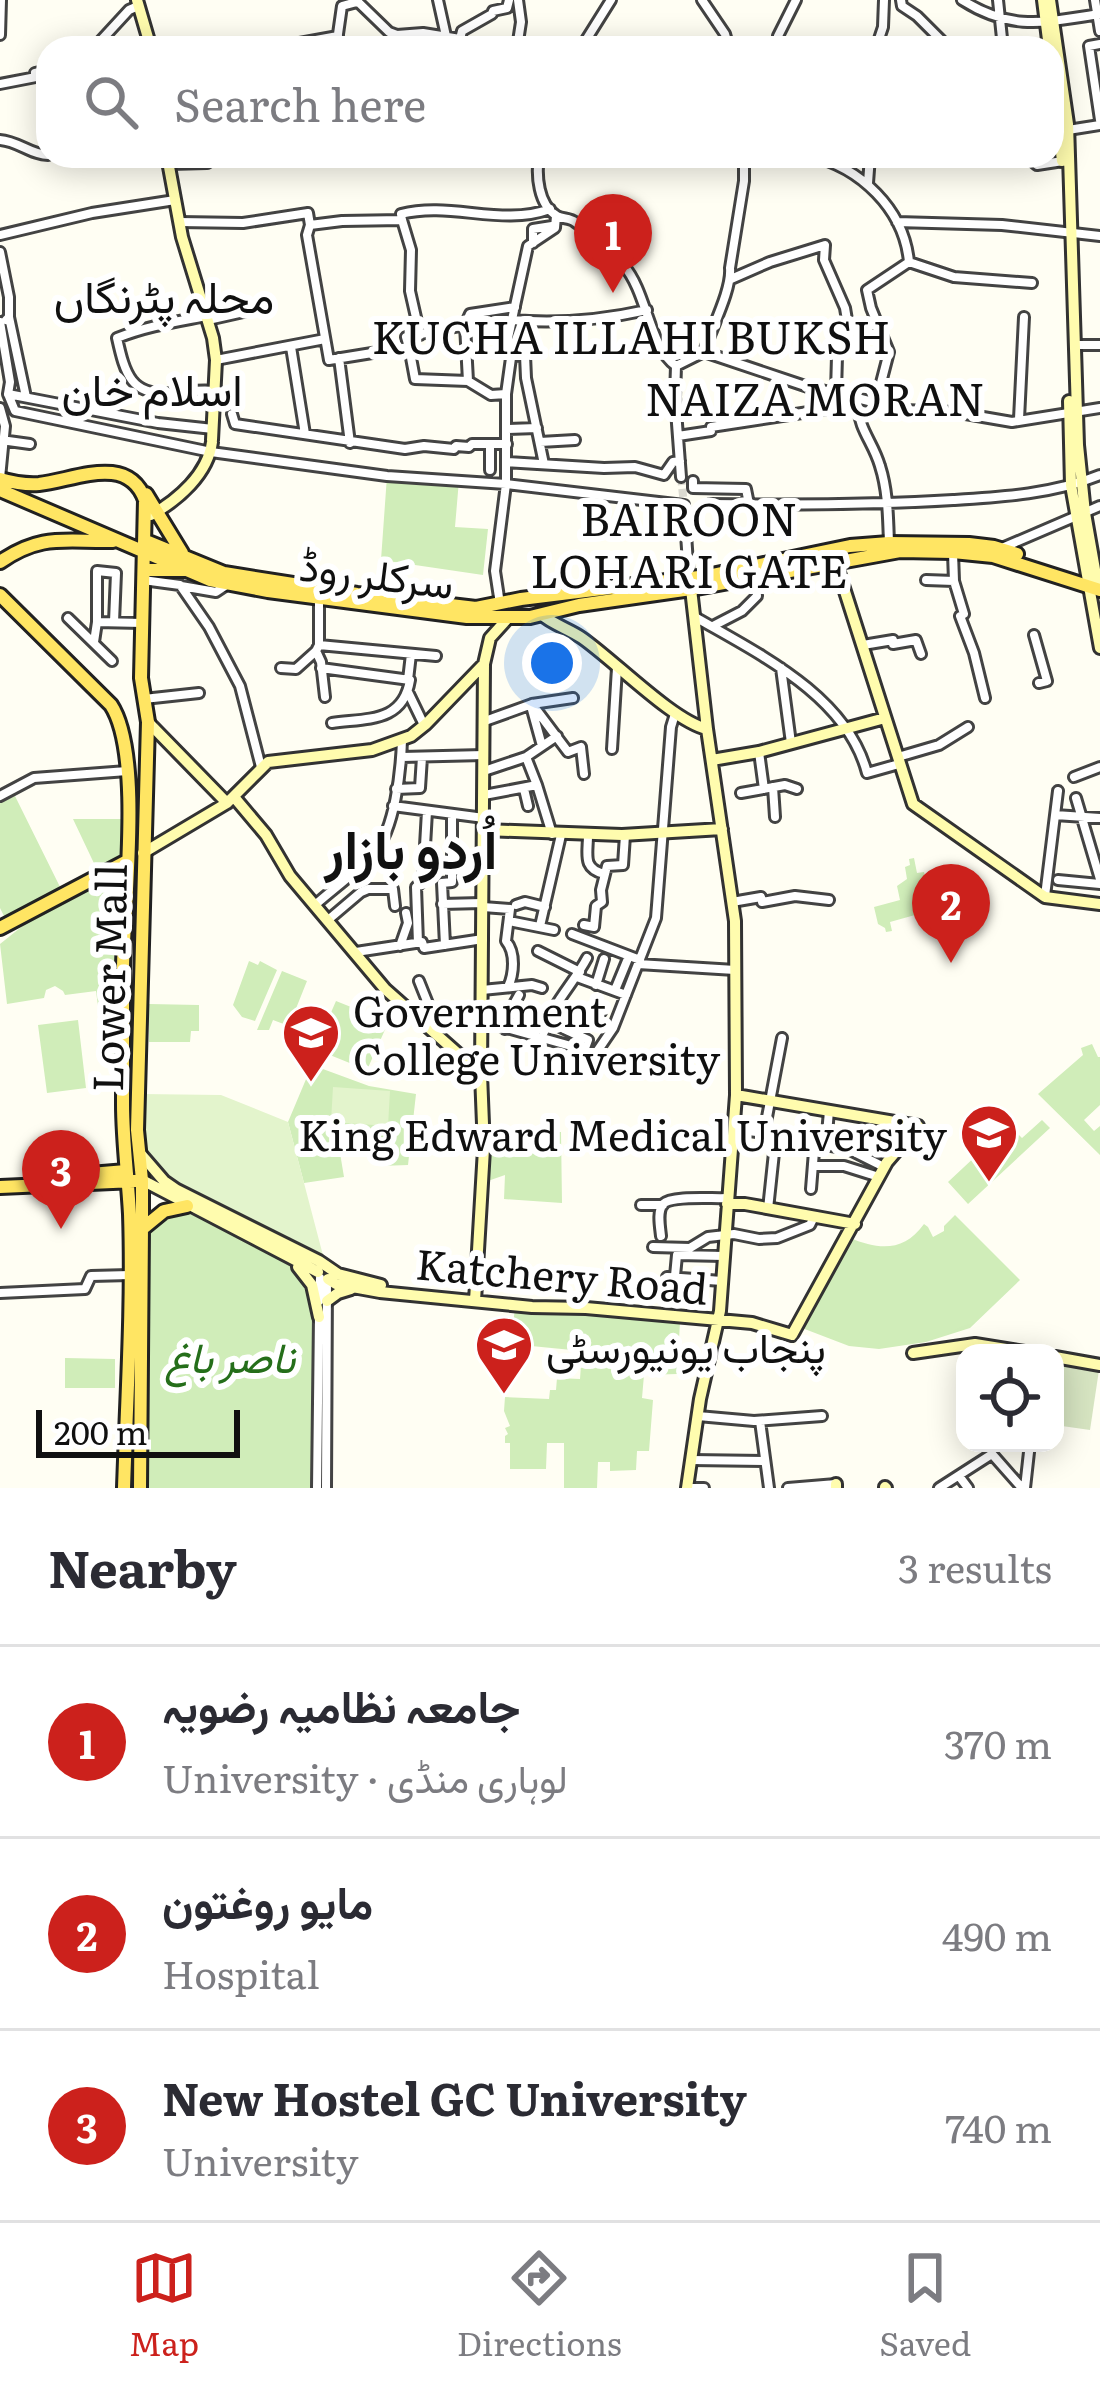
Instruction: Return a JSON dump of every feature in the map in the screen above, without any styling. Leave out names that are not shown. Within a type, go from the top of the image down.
[{"type":"main road","points":[[0,479],[26,484],[104,471],[124,476],[141,489],[152,513],[183,554]]},
{"type":"main road","points":[[0,490],[122,541],[146,546]]},
{"type":"main road","name":"Lower Mall","points":[[124,1488],[130,1210],[139,1153],[148,722],[142,623],[152,513]]},
{"type":"main road","points":[[0,562],[41,541],[122,541]]},
{"type":"main road","name":"سرکلر روڈ","points":[[857,552],[889,543],[1001,549],[1094,583]]},
{"type":"main road","name":"سرکلر روڈ","points":[[146,546],[183,554],[224,573],[476,608],[690,584]]},
{"type":"main road","name":"سرکلر روڈ","points":[[146,546],[210,580],[467,617],[541,614],[857,552],[953,552],[1003,558],[1094,583]]},
{"type":"main road","points":[[144,575],[187,569]]},
{"type":"main road","points":[[535,598],[541,614]]},
{"type":"main road","points":[[2,601],[96,688],[117,714],[143,699]]},
{"type":"main road","points":[[503,603],[508,618]]},
{"type":"main road","name":"Lower Mall","points":[[117,714],[127,771],[123,1141],[142,1229],[140,1486]]},
{"type":"main road","points":[[1,925],[127,860]]},
{"type":"main road","points":[[106,872],[119,876],[126,888]]},
{"type":"main road","points":[[123,968],[141,968]]},
{"type":"main road","points":[[0,1183],[132,1178]]},
{"type":"main road","points":[[0,1183],[132,1178]]},
{"type":"main road","points":[[100,1182],[121,1196],[130,1210]]},
{"type":"main road","points":[[142,1229],[164,1211],[187,1206]]},
{"type":"street","points":[[0,35],[2,0]]},
{"type":"street","points":[[338,36],[342,6],[356,1],[389,32],[446,36],[438,0]]},
{"type":"street","points":[[461,36],[514,0]]},
{"type":"street","points":[[514,0],[521,22],[519,36]]},
{"type":"street","points":[[588,36],[611,0]]},
{"type":"street","points":[[702,0],[726,36]]},
{"type":"street","points":[[778,36],[796,0]]},
{"type":"street","points":[[880,36],[884,0]]},
{"type":"street","points":[[901,0],[937,36]]},
{"type":"street","points":[[962,0],[1022,24],[1099,14]]},
{"type":"street","points":[[998,0],[1002,36]]},
{"type":"street","points":[[1047,0],[1050,36]]},
{"type":"street","points":[[1095,0],[1100,31]]},
{"type":"street","points":[[105,36],[137,3],[147,36]]},
{"type":"street","points":[[1049,23],[1049,36]]},
{"type":"street","points":[[1068,130],[1100,122],[1089,46],[1100,44]]},
{"type":"street","points":[[0,84],[36,77]]},
{"type":"street","points":[[1064,122],[1066,160]]},
{"type":"street","points":[[0,140],[36,153]]},
{"type":"street","points":[[1064,148],[1076,345],[1073,412]]},
{"type":"street","points":[[152,513],[197,476],[212,441],[216,392],[216,360],[169,168]]},
{"type":"street","points":[[536,168],[542,195],[554,217]]},
{"type":"street","points":[[704,352],[731,279],[743,168]]},
{"type":"street","points":[[844,168],[887,203],[910,262]]},
{"type":"street","points":[[868,185],[869,168]]},
{"type":"street","points":[[0,235],[175,200]]},
{"type":"street","points":[[420,335],[410,291],[412,250],[401,214],[430,210],[554,217],[574,220],[624,266],[670,363],[676,365],[704,352],[857,401],[1012,422],[1100,408]]},
{"type":"street","points":[[503,603],[495,571],[506,484],[508,338],[528,246],[554,217]]},
{"type":"street","points":[[309,219],[307,235],[325,339],[334,359],[350,442]]},
{"type":"street","points":[[179,222],[402,220]]},
{"type":"street","points":[[897,222],[1002,225],[1100,236]]},
{"type":"street","points":[[1070,233],[1076,484],[1100,648]]},
{"type":"street","points":[[731,279],[825,245],[824,260],[848,326],[837,356],[842,406]]},
{"type":"street","points":[[0,252],[9,297],[3,321],[8,394],[15,411],[212,441],[387,476],[506,484],[684,505],[707,729],[732,902],[735,970],[736,1095],[720,1311],[687,1488],[704,1488]]},
{"type":"street","points":[[910,262],[952,277],[1032,284]]},
{"type":"street","points":[[876,402],[889,352],[867,290],[910,262]]},
{"type":"street","points":[[467,381],[465,325],[470,314],[514,307]]},
{"type":"street","points":[[512,320],[606,319],[647,310]]},
{"type":"street","points":[[216,392],[161,394],[137,388],[125,373],[117,338],[141,328],[248,311]]},
{"type":"street","points":[[1019,419],[1024,317]]},
{"type":"street","points":[[3,321],[26,398]]},
{"type":"street","points":[[465,325],[406,337],[415,379],[467,381],[491,395],[506,394]]},
{"type":"street","points":[[216,360],[325,339]]},
{"type":"street","points":[[1076,345],[1100,345]]},
{"type":"street","points":[[291,346],[304,435]]},
{"type":"street","points":[[334,359],[409,347]]},
{"type":"street","points":[[510,356],[525,355],[544,464]]},
{"type":"street","points":[[506,462],[635,467],[681,476],[676,365]]},
{"type":"street","points":[[8,394],[158,423],[212,441]]},
{"type":"street","points":[[678,436],[857,401]]},
{"type":"street","points":[[857,401],[862,430],[879,460],[886,486],[889,543]]},
{"type":"street","points":[[0,412],[0,479]]},
{"type":"street","points":[[232,414],[236,424],[405,449],[507,444]]},
{"type":"street","points":[[507,429],[537,428]]},
{"type":"street","points":[[2,440],[30,444]]},
{"type":"street","points":[[541,442],[575,440]]},
{"type":"street","points":[[490,444],[490,470]]},
{"type":"street","points":[[664,475],[680,460]]},
{"type":"street","points":[[710,504],[887,504],[1002,496],[1100,477]]},
{"type":"street","points":[[693,481],[693,488],[746,489],[749,505]]},
{"type":"street","points":[[1001,549],[1100,506]]},
{"type":"street","points":[[953,552],[954,580],[964,614],[960,616],[985,698]]},
{"type":"street","points":[[833,555],[913,803],[1045,898],[1100,904]]},
{"type":"street","points":[[94,642],[97,572],[116,572],[114,622]]},
{"type":"street","points":[[144,575],[216,592],[229,584]]},
{"type":"street","points":[[926,580],[954,580]]},
{"type":"street","points":[[180,586],[209,627],[240,686],[261,767]]},
{"type":"street","points":[[712,627],[742,611],[757,596],[756,587]]},
{"type":"street","points":[[319,598],[318,648],[325,697]]},
{"type":"street","points":[[541,614],[575,633],[676,712],[707,729]]},
{"type":"street","points":[[694,616],[780,667],[819,698],[862,752],[867,773],[939,745],[968,727]]},
{"type":"street","points":[[68,617],[112,661]]},
{"type":"street","points":[[325,1274],[476,1298],[484,1148],[484,664],[490,638],[508,618]]},
{"type":"street","points":[[97,622],[142,623]]},
{"type":"street","points":[[1034,635],[1047,681],[1039,683]]},
{"type":"street","points":[[861,645],[916,640],[921,654]]},
{"type":"street","points":[[281,668],[296,669],[318,648],[436,656]]},
{"type":"street","points":[[332,723],[394,712],[408,692],[411,654]]},
{"type":"street","points":[[142,853],[231,800],[261,767],[276,759],[332,757],[402,740],[424,725],[484,664]]},
{"type":"street","points":[[612,749],[618,666]]},
{"type":"street","points":[[780,667],[791,743]]},
{"type":"street","points":[[321,668],[408,680]]},
{"type":"street","points":[[143,699],[199,692]]},
{"type":"street","points":[[408,692],[424,725]]},
{"type":"street","points":[[485,721],[531,704],[573,698]]},
{"type":"street","points":[[531,704],[568,752],[581,747],[584,774]]},
{"type":"street","points":[[531,704],[542,746]]},
{"type":"street","points":[[482,1022],[596,1053],[613,1028],[656,918],[676,712]]},
{"type":"street","points":[[712,760],[885,718]]},
{"type":"street","points":[[148,722],[266,835],[290,876],[386,988],[434,1025],[481,1074]]},
{"type":"street","points":[[484,771],[526,757],[556,736]]},
{"type":"street","points":[[316,905],[376,851],[383,838],[393,806],[402,740]]},
{"type":"street","points":[[760,752],[775,817]]},
{"type":"street","points":[[402,757],[484,755]]},
{"type":"street","points":[[396,789],[420,788],[422,757]]},
{"type":"street","points":[[526,757],[556,834],[540,926]]},
{"type":"street","points":[[1074,777],[1100,767]]},
{"type":"street","points":[[0,796],[34,778],[127,771]]},
{"type":"street","points":[[484,795],[537,785]]},
{"type":"street","points":[[741,793],[785,785],[797,789]]},
{"type":"street","points":[[524,789],[528,806]]},
{"type":"street","points":[[1045,898],[1058,791]]},
{"type":"street","points":[[1058,880],[1099,875],[1095,842],[1076,798]]},
{"type":"street","points":[[393,806],[556,834],[722,829]]},
{"type":"street","points":[[418,943],[416,887],[423,881],[427,811]]},
{"type":"street","points":[[446,945],[442,884],[452,882],[452,814]]},
{"type":"street","points":[[1055,815],[1100,818]]},
{"type":"street","points":[[588,835],[588,865],[604,874]]},
{"type":"street","points":[[584,925],[594,927],[607,866],[623,865],[625,835]]},
{"type":"street","points":[[347,878],[361,892]]},
{"type":"street","points":[[328,920],[368,889],[393,889],[395,906]]},
{"type":"street","points":[[732,902],[795,896],[829,900]]},
{"type":"street","points":[[515,905],[525,902],[545,907]]},
{"type":"street","points":[[442,904],[510,909],[506,941],[512,948],[513,976],[508,988]]},
{"type":"street","points":[[400,946],[406,913]]},
{"type":"street","points":[[514,922],[554,930]]},
{"type":"street","points":[[572,934],[639,962],[735,970]]},
{"type":"street","points":[[356,952],[483,939]]},
{"type":"street","points":[[538,951],[596,985],[626,994]]},
{"type":"street","points":[[615,990],[628,956]]},
{"type":"street","points":[[544,1032],[587,958]]},
{"type":"street","points":[[596,985],[604,959]]},
{"type":"street","points":[[419,980],[436,1014],[434,1025]]},
{"type":"street","points":[[482,990],[542,988]]},
{"type":"street","points":[[506,1029],[518,994]]},
{"type":"street","points":[[584,1051],[587,1040],[560,1027],[566,1012],[601,1012]]},
{"type":"street","points":[[434,1025],[462,1020]]},
{"type":"street","points":[[764,1132],[782,1038]]},
{"type":"street","points":[[641,1205],[662,1205],[673,1199],[727,1201],[855,1224],[882,1172],[918,1126],[736,1095]]},
{"type":"street","points":[[829,1111],[826,1145],[848,1149],[882,1172]]},
{"type":"street","points":[[732,1129],[827,1141]]},
{"type":"street","points":[[768,1209],[776,1134]]},
{"type":"street","points":[[811,1189],[815,1139]]},
{"type":"street","name":"Katchery Road","points":[[139,1153],[170,1186],[319,1261],[325,1274]]},
{"type":"street","points":[[813,1166],[882,1172]]},
{"type":"street","name":"Katchery Road","points":[[132,1178],[325,1274],[336,1285],[717,1319],[792,1334],[855,1224]]},
{"type":"street","points":[[661,1236],[662,1205]]},
{"type":"street","points":[[653,1247],[690,1248],[708,1237],[726,1235],[777,1238],[810,1225],[814,1217]]},
{"type":"street","points":[[278,1251],[309,1279],[319,1317]]},
{"type":"street","points":[[722,1281],[671,1276],[677,1255],[724,1256]]},
{"type":"street","points":[[321,1488],[325,1274]]},
{"type":"street","points":[[321,1488],[319,1317],[325,1274]]},
{"type":"street","points":[[0,1293],[85,1289],[92,1276],[130,1275]]},
{"type":"street","points":[[327,1301],[355,1288]]},
{"type":"street","points":[[913,1353],[956,1347]]},
{"type":"street","points":[[1064,1359],[1100,1365]]},
{"type":"street","points":[[698,1416],[760,1421],[822,1416]]},
{"type":"street","points":[[760,1421],[770,1488]]},
{"type":"street","points":[[1024,1488],[1029,1452]]},
{"type":"street","points":[[940,1488],[992,1454],[1024,1488]]},
{"type":"street","points":[[691,1460],[765,1460]]},
{"type":"street","points":[[958,1476],[968,1488]]},
{"type":"street","points":[[788,1488],[836,1486]]},
{"type":"green space","points":[[387,476],[459,480],[455,527],[488,529],[483,575],[381,560]]},
{"type":"green space","points":[[15,796],[64,895],[5,918],[0,908],[0,803]]},
{"type":"green space","points":[[73,819],[128,819],[127,861],[100,876]]},
{"type":"green space","points":[[914,858],[917,873],[924,872],[927,883],[919,886],[920,892],[929,890],[935,914],[918,921],[915,915],[890,922],[892,931],[886,932],[878,924],[874,907],[900,900],[897,886],[907,879],[905,867]]},
{"type":"green space","points":[[107,881],[122,885],[115,1059],[105,1060],[96,991],[65,995],[55,986],[46,990],[44,998],[7,1004],[0,944],[25,924]]},
{"type":"green space","points":[[249,961],[277,970],[255,1021],[242,1017],[233,1005]]},
{"type":"green space","points":[[282,971],[307,981],[289,1026],[273,1020],[269,1030],[257,1030]]},
{"type":"green space","points":[[336,1001],[388,1023],[367,1070],[315,1049]]},
{"type":"green space","points":[[149,1004],[199,1005],[199,1031],[191,1031],[190,1042],[149,1042]]},
{"type":"green space","points":[[78,1020],[86,1088],[47,1093],[38,1025]]},
{"type":"green space","points":[[1092,1044],[1100,1057],[1100,1105],[1084,1120],[1094,1131],[1100,1126],[1100,1155],[1038,1094],[1083,1055],[1081,1048]]},
{"type":"green space","points":[[312,1065],[369,1086],[416,1094],[408,1165],[380,1166],[375,1146],[340,1153],[344,1177],[304,1183],[288,1122]]},
{"type":"green space","points":[[333,1087],[390,1091],[388,1126],[331,1122]]},
{"type":"green space","points":[[141,1094],[221,1095],[288,1122],[325,1263],[167,1177],[143,1153]]},
{"type":"green space","points":[[1042,1120],[1050,1128],[968,1204],[948,1182],[1009,1125],[1022,1138]]},
{"type":"green space","points":[[561,1132],[562,1203],[504,1199],[505,1175],[482,1183],[484,1133]]},
{"type":"green space","name":"ناصر باغ","points":[[183,1208],[272,1252],[311,1286],[316,1423],[313,1488],[144,1488],[150,1230],[155,1222]]},
{"type":"green space","points":[[955,1215],[1020,1280],[970,1328],[926,1342],[879,1349],[849,1346],[802,1328],[850,1238],[890,1246],[908,1240],[924,1224],[933,1237]]},
{"type":"green space","points":[[515,1307],[680,1322],[677,1374],[644,1375],[642,1398],[653,1400],[649,1451],[637,1451],[636,1470],[610,1471],[610,1462],[598,1462],[597,1488],[564,1488],[564,1443],[547,1443],[546,1469],[510,1469],[505,1397],[549,1399],[557,1378],[580,1379],[582,1351],[511,1344]]},
{"type":"green space","points":[[65,1358],[115,1359],[115,1388],[65,1388]]},
{"type":"green space","points":[[1064,1365],[1099,1370],[1090,1430],[1064,1426]]},
{"type":"tunnel","points":[[681,477],[684,505]]},
{"type":"place","name":"جامعہ نظامیہ رضویہ","points":[[613,293]]},
{"type":"place","name":"مایو روغتون","points":[[951,963]]},
{"type":"place","name":"Government College University","points":[[311,1084]]},
{"type":"place","name":"King Edward Medical University","points":[[989,1184]]},
{"type":"place","name":"New Hostel GC University","points":[[61,1229]]},
{"type":"place","name":"پنجاب یونیورسٹی","points":[[504,1396]]},
{"type":"district","name":"محلہ پٹرنگاں","points":[[164,293]]},
{"type":"district","name":"KUCHA ILLAHI BUKSH","points":[[631,334]]},
{"type":"district","name":"اسلام خان","points":[[152,386]]},
{"type":"district","name":"NAIZA MORAN","points":[[815,396]]},
{"type":"district","name":"BAIROON LOHARI GATE","points":[[689,542]]},
{"type":"district","name":"اُردو بازار","points":[[411,845]]}]
